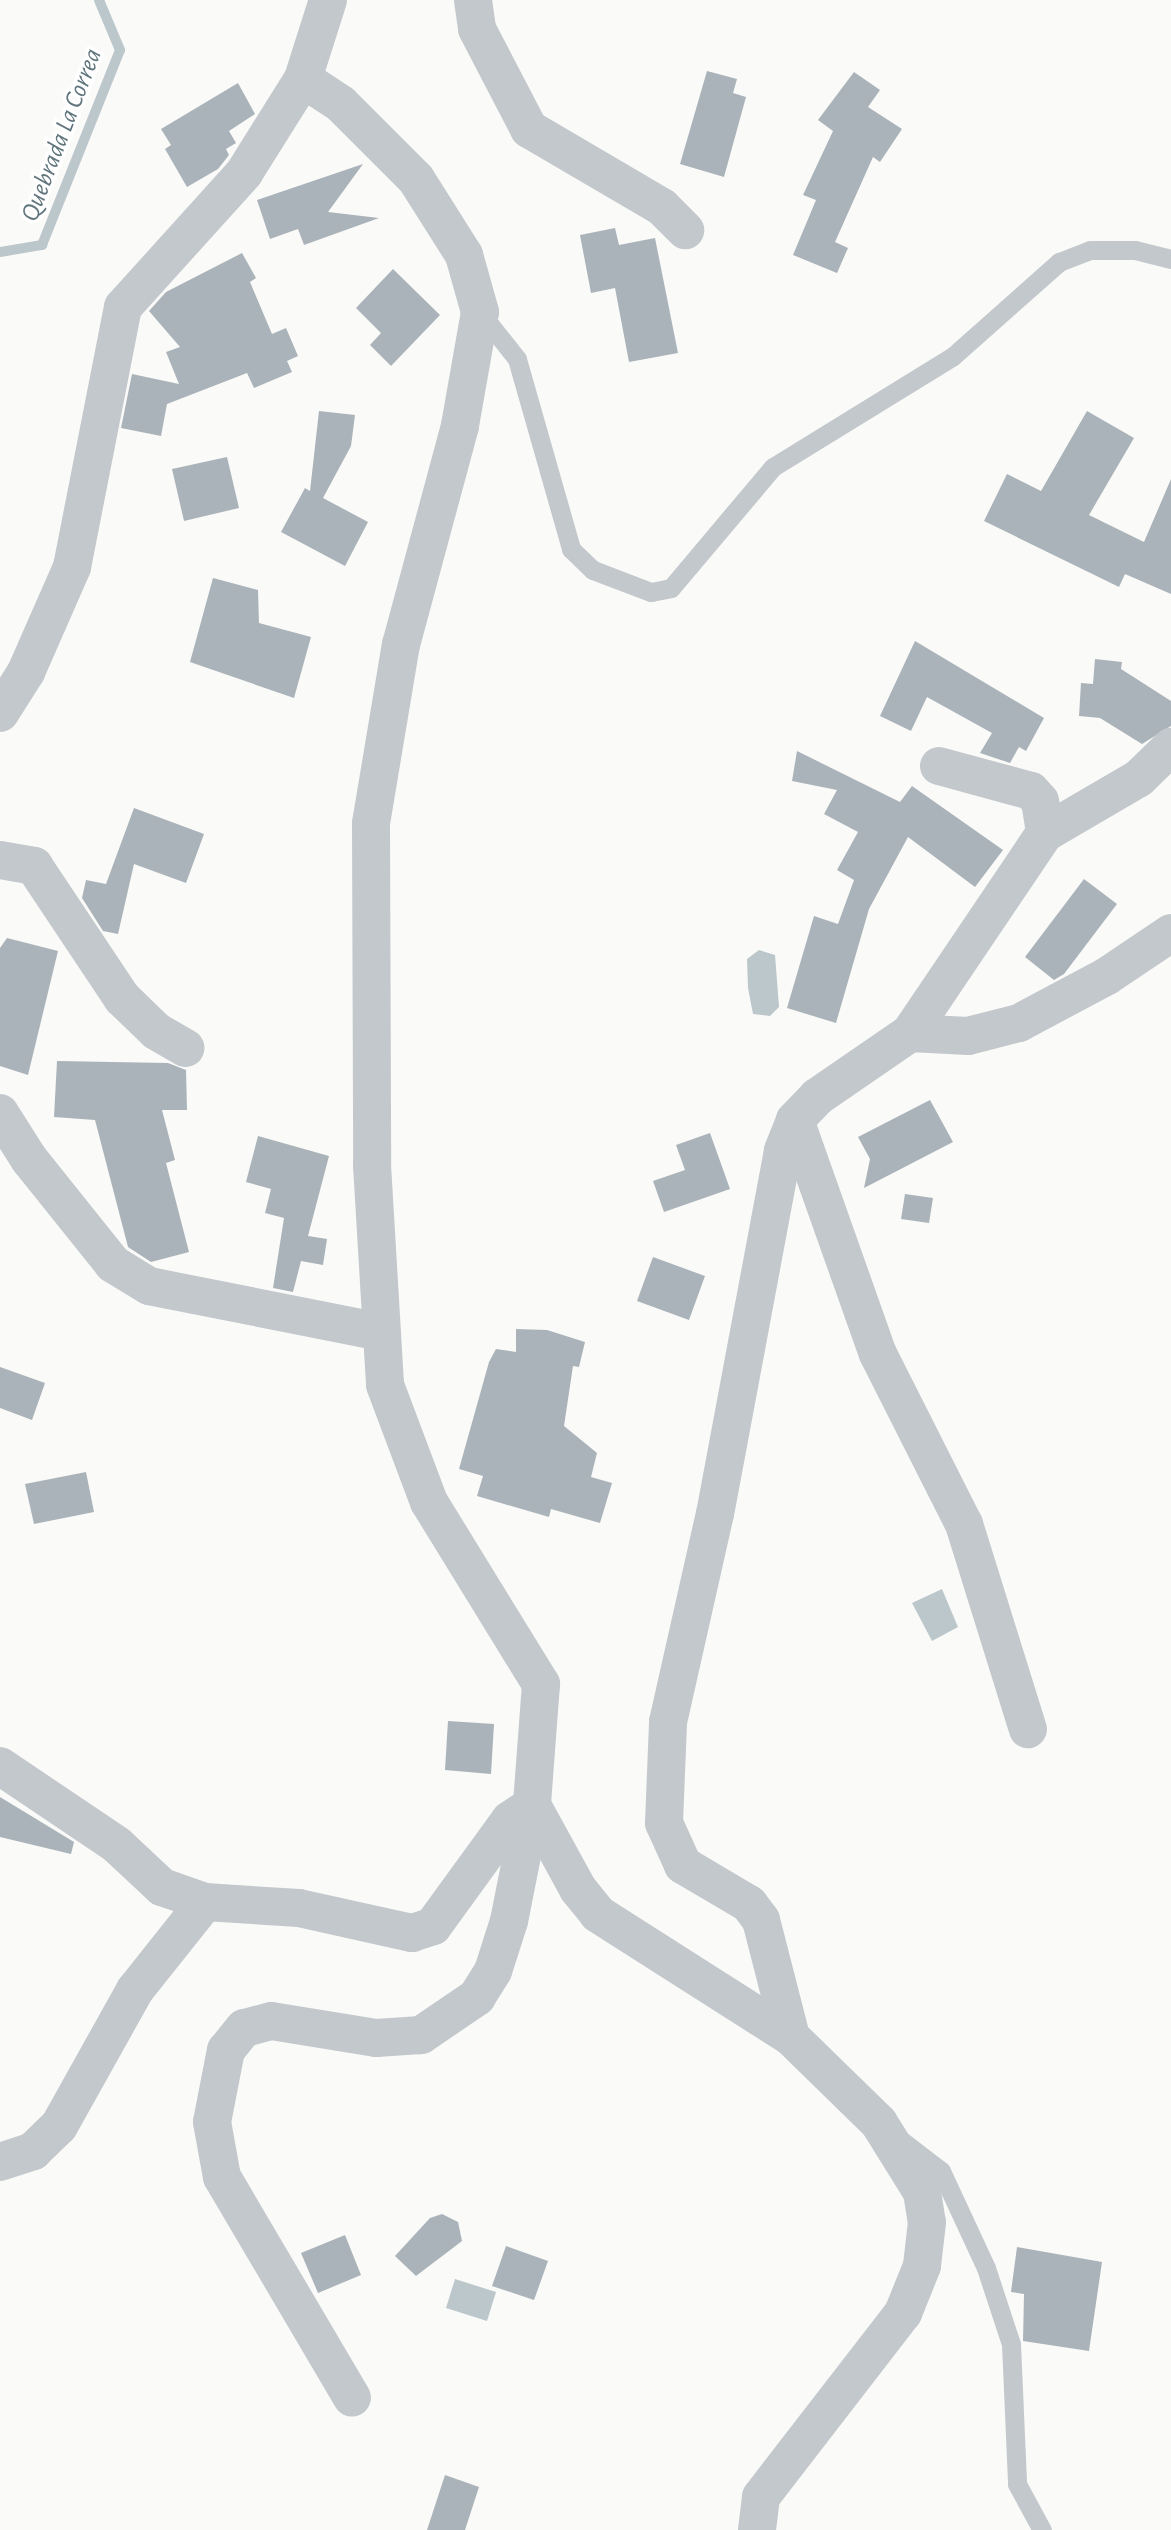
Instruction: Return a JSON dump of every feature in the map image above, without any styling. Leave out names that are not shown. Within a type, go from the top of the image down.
[{"type":"street","points":[[0,713],[26,672],[72,567],[123,307],[244,173],[303,79],[328,0]]},
{"type":"street","points":[[473,0],[477,29],[529,129],[662,207],[685,230]]},
{"type":"street","points":[[303,79],[341,104],[416,179],[464,255],[480,312],[460,426],[401,644],[371,824],[372,1165],[385,1385],[429,1502],[541,1684],[533,1805],[509,1921],[493,1970],[477,1997],[421,2035],[376,2038],[271,2021],[244,2028],[226,2050],[212,2122],[222,2177],[352,2398]]},
{"type":"street","points":[[791,2037],[761,1920],[749,1904],[683,1866],[664,1823],[668,1722],[715,1514],[783,1150],[795,1120],[863,1060],[910,1033],[1045,833],[1139,778],[1171,747]]},
{"type":"street","points":[[940,766],[1031,791],[1040,801],[1045,833]]},
{"type":"street","points":[[0,860],[34,866],[122,998],[156,1031],[187,1048]]},
{"type":"street","points":[[910,1033],[968,1036],[1019,1023],[1107,976],[1171,933]]},
{"type":"street","points":[[0,1113],[29,1159],[113,1264],[149,1286],[381,1332]]},
{"type":"street","points":[[795,1120],[878,1354],[964,1524],[1028,1729]]},
{"type":"street","points":[[0,1766],[117,1845],[162,1887],[205,1902],[299,1909],[412,1933],[433,1926],[510,1820],[533,1805]]},
{"type":"street","points":[[533,1805],[578,1889],[598,1914],[791,2037],[879,2123],[922,2192],[927,2222],[922,2266],[892,2334],[761,2497],[757,2530]]},
{"type":"street","points":[[0,2162],[33,2151],[59,2126],[135,1990],[205,1902]]},
{"type":"lane","points":[[480,312],[517,359],[571,549],[593,570],[651,592],[671,588],[773,467],[953,358],[1059,262],[1090,250],[1135,250],[1171,259]]},
{"type":"lane","points":[[879,2123],[942,2171],[986,2268],[1011,2344],[1017,2484],[1042,2530]]},
{"type":"shaded area","points":[[759,950],[775,955],[779,1007],[770,1016],[753,1014],[748,988],[747,959]]},
{"type":"shaded area","points":[[942,1589],[958,1627],[932,1641],[912,1603]]},
{"type":"shaded area","points":[[455,2279],[496,2292],[487,2321],[446,2308]]},
{"type":"building","points":[[707,71],[737,79],[733,93],[746,97],[724,177],[680,164]]},
{"type":"building","points":[[854,72],[880,90],[868,107],[902,129],[880,162],[873,157],[835,242],[848,248],[837,273],[793,255],[816,200],[803,195],[833,131],[818,120]]},
{"type":"building","points":[[238,83],[255,114],[229,131],[236,143],[226,149],[229,155],[218,169],[187,187],[165,149],[171,145],[161,129]]},
{"type":"building","points":[[363,164],[328,212],[379,218],[304,245],[298,229],[270,239],[257,200]]},
{"type":"building","points":[[615,228],[619,245],[655,238],[678,353],[629,362],[615,288],[591,293],[580,235]]},
{"type":"building","points":[[242,253],[256,278],[250,282],[272,334],[286,328],[298,356],[287,361],[292,372],[254,388],[247,373],[167,404],[161,436],[121,428],[132,374],[179,384],[166,352],[180,347],[149,311],[166,292]]},
{"type":"building","points":[[393,269],[440,315],[391,366],[370,345],[381,333],[356,308]]},
{"type":"building","points":[[319,411],[355,415],[351,446],[323,498],[368,522],[345,566],[281,532],[305,488],[310,491]]},
{"type":"building","points":[[1087,411],[1134,438],[1089,515],[1144,542],[1171,479],[1171,594],[1125,574],[1119,587],[984,521],[1007,474],[1041,491]]},
{"type":"building","points":[[227,457],[239,508],[184,521],[172,469]]},
{"type":"building","points":[[213,578],[258,590],[259,623],[311,637],[294,698],[190,662]]},
{"type":"building","points":[[915,641],[1044,718],[1026,751],[1019,747],[1010,763],[980,753],[992,733],[927,697],[911,731],[880,716]]},
{"type":"building","points":[[1095,659],[1122,662],[1121,669],[1171,701],[1171,726],[1142,744],[1100,718],[1079,716],[1081,683],[1093,684]]},
{"type":"building","points":[[797,751],[900,802],[912,786],[1003,850],[975,887],[908,837],[869,909],[836,1023],[787,1008],[814,916],[838,924],[854,880],[837,870],[858,832],[824,814],[837,790],[792,781]]},
{"type":"building","points":[[134,808],[204,834],[186,883],[134,864],[118,934],[103,931],[82,898],[86,880],[106,884]]},
{"type":"building","points":[[1084,879],[1117,904],[1064,974],[1054,980],[1025,957]]},
{"type":"building","points":[[7,938],[58,951],[28,1075],[0,1066],[0,948]]},
{"type":"building","points":[[57,1061],[168,1063],[186,1070],[187,1110],[162,1110],[175,1160],[166,1163],[189,1252],[151,1262],[128,1247],[95,1120],[54,1117]]},
{"type":"building","points":[[930,1100],[953,1142],[864,1188],[870,1159],[858,1137]]},
{"type":"building","points":[[710,1133],[730,1189],[664,1212],[653,1181],[685,1170],[676,1145]]},
{"type":"building","points":[[258,1136],[329,1156],[308,1236],[327,1239],[323,1265],[301,1261],[293,1292],[273,1288],[284,1218],[265,1213],[271,1189],[246,1182]]},
{"type":"building","points":[[905,1194],[933,1198],[929,1223],[901,1219]]},
{"type":"building","points":[[653,1257],[705,1276],[689,1320],[637,1301]]},
{"type":"building","points":[[516,1329],[547,1330],[585,1342],[579,1367],[573,1366],[564,1426],[597,1453],[591,1477],[612,1483],[600,1523],[551,1509],[549,1517],[477,1496],[483,1476],[459,1469],[489,1362],[496,1349],[516,1352]]},
{"type":"building","points":[[0,1367],[45,1383],[32,1420],[0,1408]]},
{"type":"building","points":[[86,1472],[94,1512],[34,1524],[25,1484]]},
{"type":"building","points":[[448,1721],[494,1724],[491,1774],[445,1770]]},
{"type":"building","points":[[0,1797],[74,1842],[71,1854],[0,1837]]},
{"type":"building","points":[[442,2214],[458,2222],[462,2241],[416,2276],[395,2256],[430,2218]]},
{"type":"building","points":[[345,2235],[361,2275],[318,2293],[301,2253]]},
{"type":"building","points":[[506,2246],[548,2261],[534,2300],[492,2286]]},
{"type":"building","points":[[1017,2247],[1102,2262],[1089,2351],[1023,2341],[1024,2294],[1011,2292]]},
{"type":"building","points":[[445,2475],[479,2487],[465,2530],[427,2530]]},
{"type":"waterway","name":"Quebrada La Correa","points":[[0,252],[42,245],[120,50],[99,0]]}]
